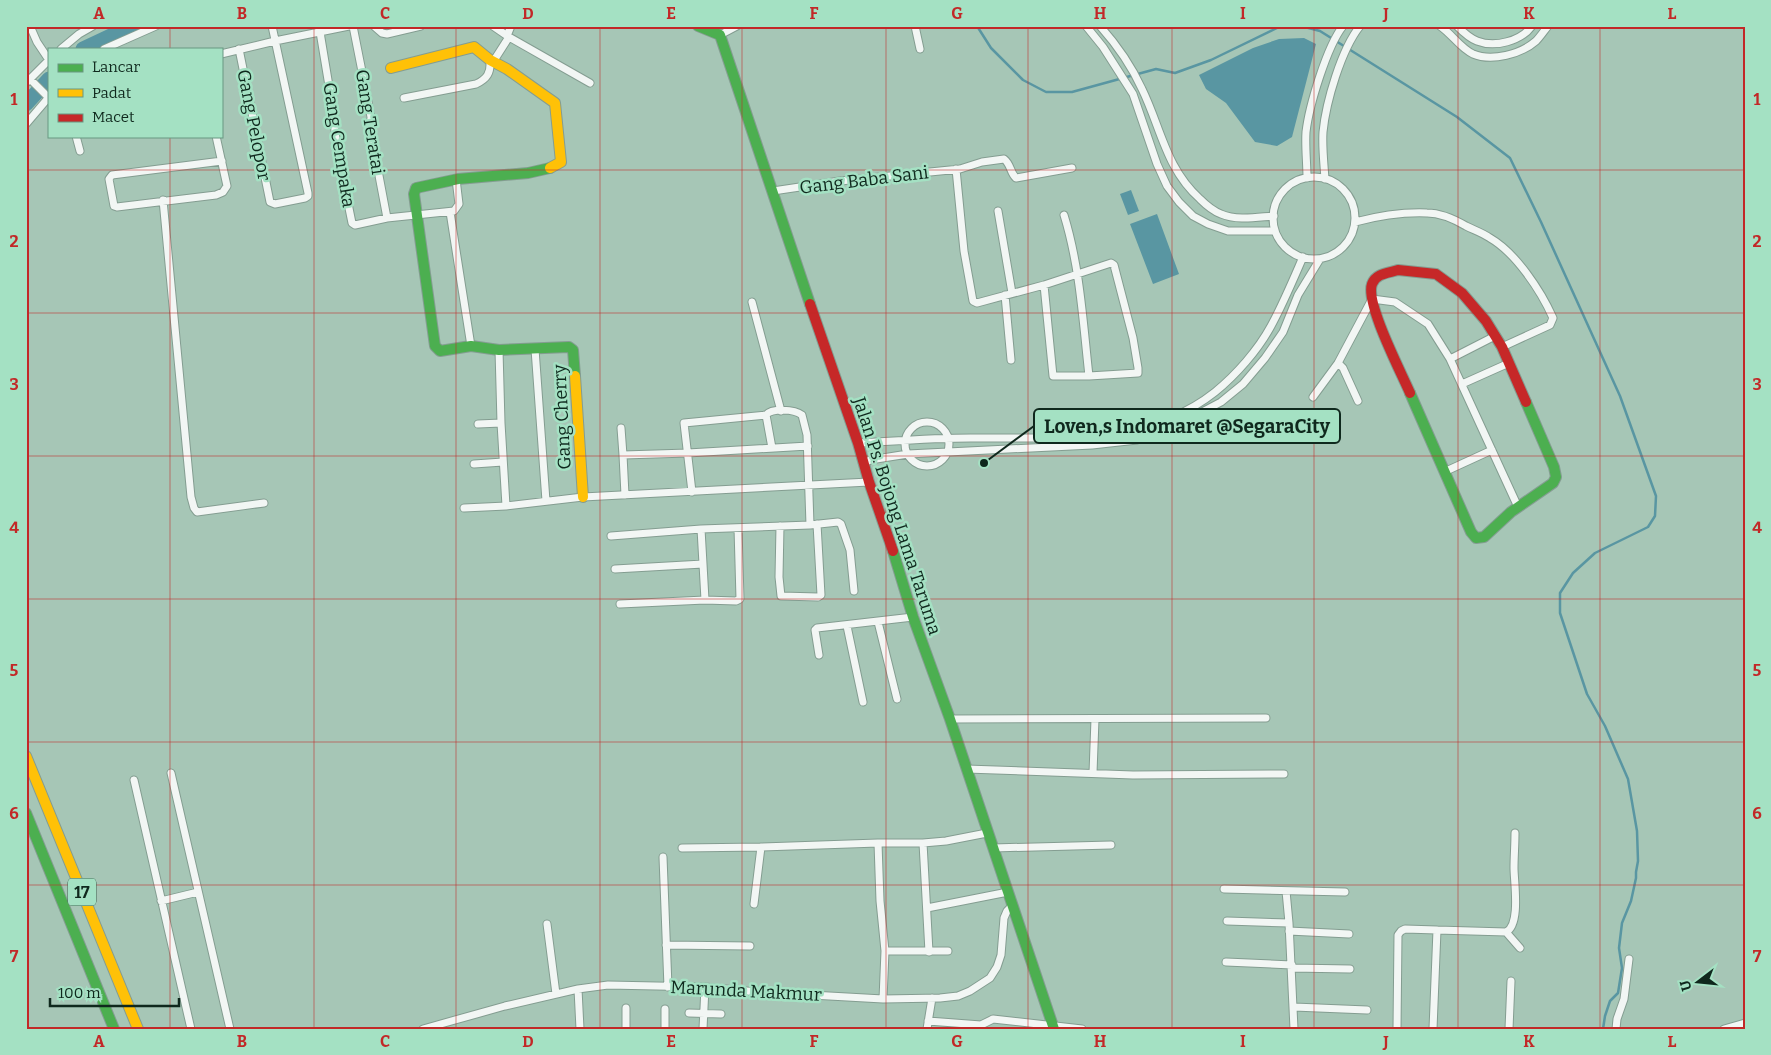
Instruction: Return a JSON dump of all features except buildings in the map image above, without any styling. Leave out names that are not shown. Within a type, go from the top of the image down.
[{"type":"main road","points":[[698,26],[721,31]]},
{"type":"main road","name":"Jalan Ps. Bojong Lama Taruma","points":[[721,31],[832,372],[858,443],[863,464],[913,617],[950,719],[1054,1028]]},
{"type":"main road","points":[[391,68],[474,47],[554,102],[561,162],[553,168],[521,174],[456,179],[416,188],[414,194],[417,214]]},
{"type":"main road","name":"Gang Cherry","points":[[417,214],[435,346],[440,351],[471,346],[499,350],[569,347],[575,353],[583,497]]},
{"type":"main road","points":[[1398,270],[1436,274],[1462,292],[1486,321],[1502,347],[1554,467],[1556,477],[1553,483],[1518,507],[1484,537],[1476,538],[1471,532],[1381,328],[1370,286],[1374,279],[1382,274],[1398,270]]},
{"type":"main road","name":"17","points":[[26,756],[138,1029]]},
{"type":"main road","name":"17","points":[[26,813],[114,1029]]},
{"type":"street","points":[[30,26],[37,42],[48,58]]},
{"type":"street","points":[[62,48],[91,26]]},
{"type":"street","points":[[106,48],[155,26]]},
{"type":"street","points":[[272,26],[275,40]]},
{"type":"street","points":[[222,54],[275,40],[349,26]]},
{"type":"street","name":"Gang Teratai","points":[[353,26],[371,117],[370,128],[387,218]]},
{"type":"street","points":[[374,26],[382,33],[421,26]]},
{"type":"street","points":[[493,26],[508,37],[590,83]]},
{"type":"street","points":[[404,98],[482,81],[489,73],[492,61],[508,37],[511,26]]},
{"type":"street","points":[[721,31],[737,26]]},
{"type":"street","points":[[915,26],[920,49]]},
{"type":"street","points":[[1086,26],[1103,46],[1133,94],[1157,164],[1167,186],[1179,202],[1193,216],[1228,231],[1275,231]]},
{"type":"street","points":[[1100,26],[1112,40],[1142,89],[1182,181],[1208,206],[1222,215],[1246,218],[1274,216]]},
{"type":"street","points":[[1307,178],[1306,131],[1316,88],[1332,44],[1343,26]]},
{"type":"street","points":[[1325,179],[1323,132],[1330,94],[1340,64],[1352,37],[1360,26]]},
{"type":"street","points":[[1440,26],[1473,54],[1495,56],[1526,48],[1548,26]]},
{"type":"street","points":[[1457,26],[1467,36],[1477,41],[1488,43],[1500,43],[1517,39],[1528,32],[1532,26]]},
{"type":"street","name":"Gang Cempaka","points":[[320,32],[350,219],[355,225],[387,218]]},
{"type":"street","name":"Gang Pelopor","points":[[239,49],[270,201],[272,204],[275,204],[306,198],[308,193],[275,40]]},
{"type":"street","points":[[26,124],[48,97],[30,82],[48,61]]},
{"type":"street","points":[[77,138],[80,151]]},
{"type":"street","points":[[216,138],[222,161],[227,186],[223,192],[216,196],[114,206],[109,177],[222,161]]},
{"type":"street","name":"Gang Baba Sani","points":[[773,191],[840,181],[956,169],[982,162],[1004,159],[1009,164],[1016,178],[1072,168]]},
{"type":"street","points":[[956,169],[964,251],[972,300],[978,302],[1044,285],[1113,263],[1133,338],[1138,368],[1136,374],[1053,376],[1044,285]]},
{"type":"street","points":[[1307,178],[1325,179],[1336,184],[1348,196],[1355,213],[1355,222],[1353,231],[1344,247],[1320,259],[1303,257],[1287,248],[1275,231],[1274,216],[1276,203],[1281,194],[1293,184],[1307,178]]},
{"type":"street","points":[[387,218],[450,212],[457,208],[459,204],[456,179]]},
{"type":"street","points":[[163,200],[190,487],[194,508],[197,512],[264,503]]},
{"type":"street","points":[[998,211],[1009,294],[1011,360]]},
{"type":"street","points":[[450,212],[471,346]]},
{"type":"street","points":[[1355,222],[1374,217],[1428,213],[1450,217],[1492,238],[1515,260],[1535,285],[1553,318],[1550,325],[1502,347]]},
{"type":"street","points":[[1064,215],[1078,273],[1089,376]]},
{"type":"street","points":[[858,443],[949,438],[1087,437],[1134,430],[1163,421],[1188,410],[1215,392],[1254,350],[1271,327],[1303,257]]},
{"type":"street","points":[[863,464],[878,459],[908,454],[1092,445],[1137,440],[1170,429],[1221,402],[1243,384],[1265,358],[1283,332],[1298,295],[1320,259]]},
{"type":"street","points":[[1313,397],[1338,363],[1372,299],[1395,302],[1428,324],[1450,359],[1518,507]]},
{"type":"street","points":[[752,302],[781,411]]},
{"type":"street","points":[[1450,359],[1495,336]]},
{"type":"street","points":[[535,349],[546,501]]},
{"type":"street","points":[[499,350],[506,506]]},
{"type":"street","points":[[1338,363],[1343,368],[1358,401]]},
{"type":"street","points":[[1462,384],[1509,363]]},
{"type":"street","points":[[692,492],[684,423],[766,416],[769,412],[796,411],[802,415],[806,426],[808,485],[821,595],[818,597],[781,596],[779,577],[780,526]]},
{"type":"street","points":[[766,416],[772,448]]},
{"type":"street","points":[[926,422],[937,424],[949,438],[948,452],[940,461],[929,466],[917,463],[908,454],[906,440],[914,426],[926,422]]},
{"type":"street","points":[[478,424],[501,423]]},
{"type":"street","points":[[621,428],[626,494]]},
{"type":"street","points":[[624,454],[688,453],[808,446]]},
{"type":"street","points":[[1444,472],[1492,450]]},
{"type":"street","points":[[474,464],[503,462]]},
{"type":"street","points":[[464,508],[506,506],[626,494],[869,482]]},
{"type":"street","points":[[611,536],[701,529],[814,525],[835,522],[842,524],[850,550],[854,591]]},
{"type":"street","points":[[620,604],[705,600],[736,601],[740,599],[738,528]]},
{"type":"street","points":[[701,529],[705,600]]},
{"type":"street","points":[[615,569],[703,564]]},
{"type":"street","points":[[819,655],[816,630],[913,617]]},
{"type":"street","points":[[878,622],[896,699]]},
{"type":"street","points":[[847,626],[862,702]]},
{"type":"street","points":[[950,719],[1266,718]]},
{"type":"street","points":[[1093,773],[1095,719]]},
{"type":"street","points":[[966,769],[1133,775],[1284,774]]},
{"type":"street","points":[[171,773],[230,1029]]},
{"type":"street","points":[[134,780],[191,1029]]},
{"type":"street","points":[[682,848],[923,843],[946,841],[987,833]]},
{"type":"street","points":[[1397,1029],[1398,935],[1406,929],[1506,932],[1511,928],[1514,914],[1515,833]]},
{"type":"street","points":[[878,843],[880,901],[885,951],[883,999]]},
{"type":"street","points":[[923,843],[930,952]]},
{"type":"street","points":[[993,848],[1111,845]]},
{"type":"street","points":[[754,904],[761,847]]},
{"type":"street","points":[[663,857],[668,987]]},
{"type":"street","points":[[1224,889],[1345,892]]},
{"type":"street","points":[[1286,890],[1292,967],[1294,1029]]},
{"type":"street","points":[[161,901],[198,892]]},
{"type":"street","points":[[927,908],[1008,892]]},
{"type":"street","name":"Marunda Makmur","points":[[423,1029],[556,994],[608,985],[705,987],[883,999],[958,996],[970,991],[990,978],[997,967],[1001,955],[1004,918],[1006,911],[1012,905]]},
{"type":"street","points":[[1227,921],[1350,934]]},
{"type":"street","points":[[547,924],[556,994]]},
{"type":"street","points":[[1433,1029],[1437,930]]},
{"type":"street","points":[[1506,932],[1520,948]]},
{"type":"street","points":[[666,946],[750,946]]},
{"type":"street","points":[[885,951],[948,951]]},
{"type":"street","points":[[1616,1029],[1616,1019],[1624,999],[1629,959]]},
{"type":"street","points":[[1226,962],[1350,969]]},
{"type":"street","points":[[1509,1029],[1511,981]]},
{"type":"street","points":[[703,1029],[705,987]]},
{"type":"street","points":[[578,989],[580,1029]]},
{"type":"street","points":[[932,998],[928,1025],[981,1024],[993,1019],[1054,1028],[1082,1029]]},
{"type":"street","points":[[1294,1007],[1367,1010]]},
{"type":"street","points":[[626,1008],[626,1029]]},
{"type":"street","points":[[665,1009],[665,1029]]},
{"type":"street","points":[[689,1013],[722,1014]]},
{"type":"street","points":[[1724,1029],[1745,1024]]},
{"type":"water","points":[[1304,38],[1316,44],[1292,137],[1277,146],[1255,142],[1226,103],[1206,89],[1199,75],[1253,48],[1279,39]]},
{"type":"water","points":[[1131,190],[1139,211],[1128,215],[1120,194]]},
{"type":"water","points":[[1157,214],[1179,274],[1153,284],[1130,224]]},
{"type":"waterway","points":[[85,48],[132,26]]},
{"type":"waterway","points":[[977,26],[991,48],[1023,80],[1046,92],[1072,92],[1156,69],[1175,73],[1211,60],[1281,26]]},
{"type":"waterway","points":[[1301,26],[1320,31],[1457,117],[1510,158],[1620,396],[1656,496],[1655,516],[1648,527],[1595,553],[1573,573],[1560,593],[1560,613],[1587,694],[1605,726],[1628,779],[1637,831],[1638,861],[1631,901],[1622,923],[1619,948],[1622,968],[1618,993],[1610,1001],[1603,1029]]},
{"type":"waterway","points":[[26,104],[48,80]]},
{"type":"traffic: fast","points":[[698,26],[720,35],[810,304]]},
{"type":"traffic: fast","points":[[550,168],[528,173],[458,179],[416,188],[414,194],[435,346],[440,351],[471,346],[499,350],[569,347],[573,350],[575,376]]},
{"type":"traffic: fast","points":[[1410,393],[1471,532],[1476,538],[1484,537],[1511,512],[1553,483],[1556,477],[1554,467],[1526,402]]},
{"type":"traffic: fast","points":[[893,551],[913,617],[950,719],[1054,1029]]},
{"type":"traffic: fast","points":[[26,813],[114,1029]]},
{"type":"traffic: slow","points":[[391,68],[474,47],[490,60],[507,69],[555,103],[561,162],[550,168]]},
{"type":"traffic: slow","points":[[575,376],[583,497]]},
{"type":"traffic: slow","points":[[26,756],[138,1029]]},
{"type":"traffic: jam","points":[[1398,270],[1436,274],[1462,293],[1486,321],[1502,347],[1526,402]]},
{"type":"traffic: jam","points":[[1398,270],[1376,278],[1372,284],[1371,293],[1379,321],[1410,393]]},
{"type":"traffic: jam","points":[[810,304],[893,551]]},
{"type":"place","name":"Loven,s Indomaret @SegaraCity","points":[[984,463]]}]
